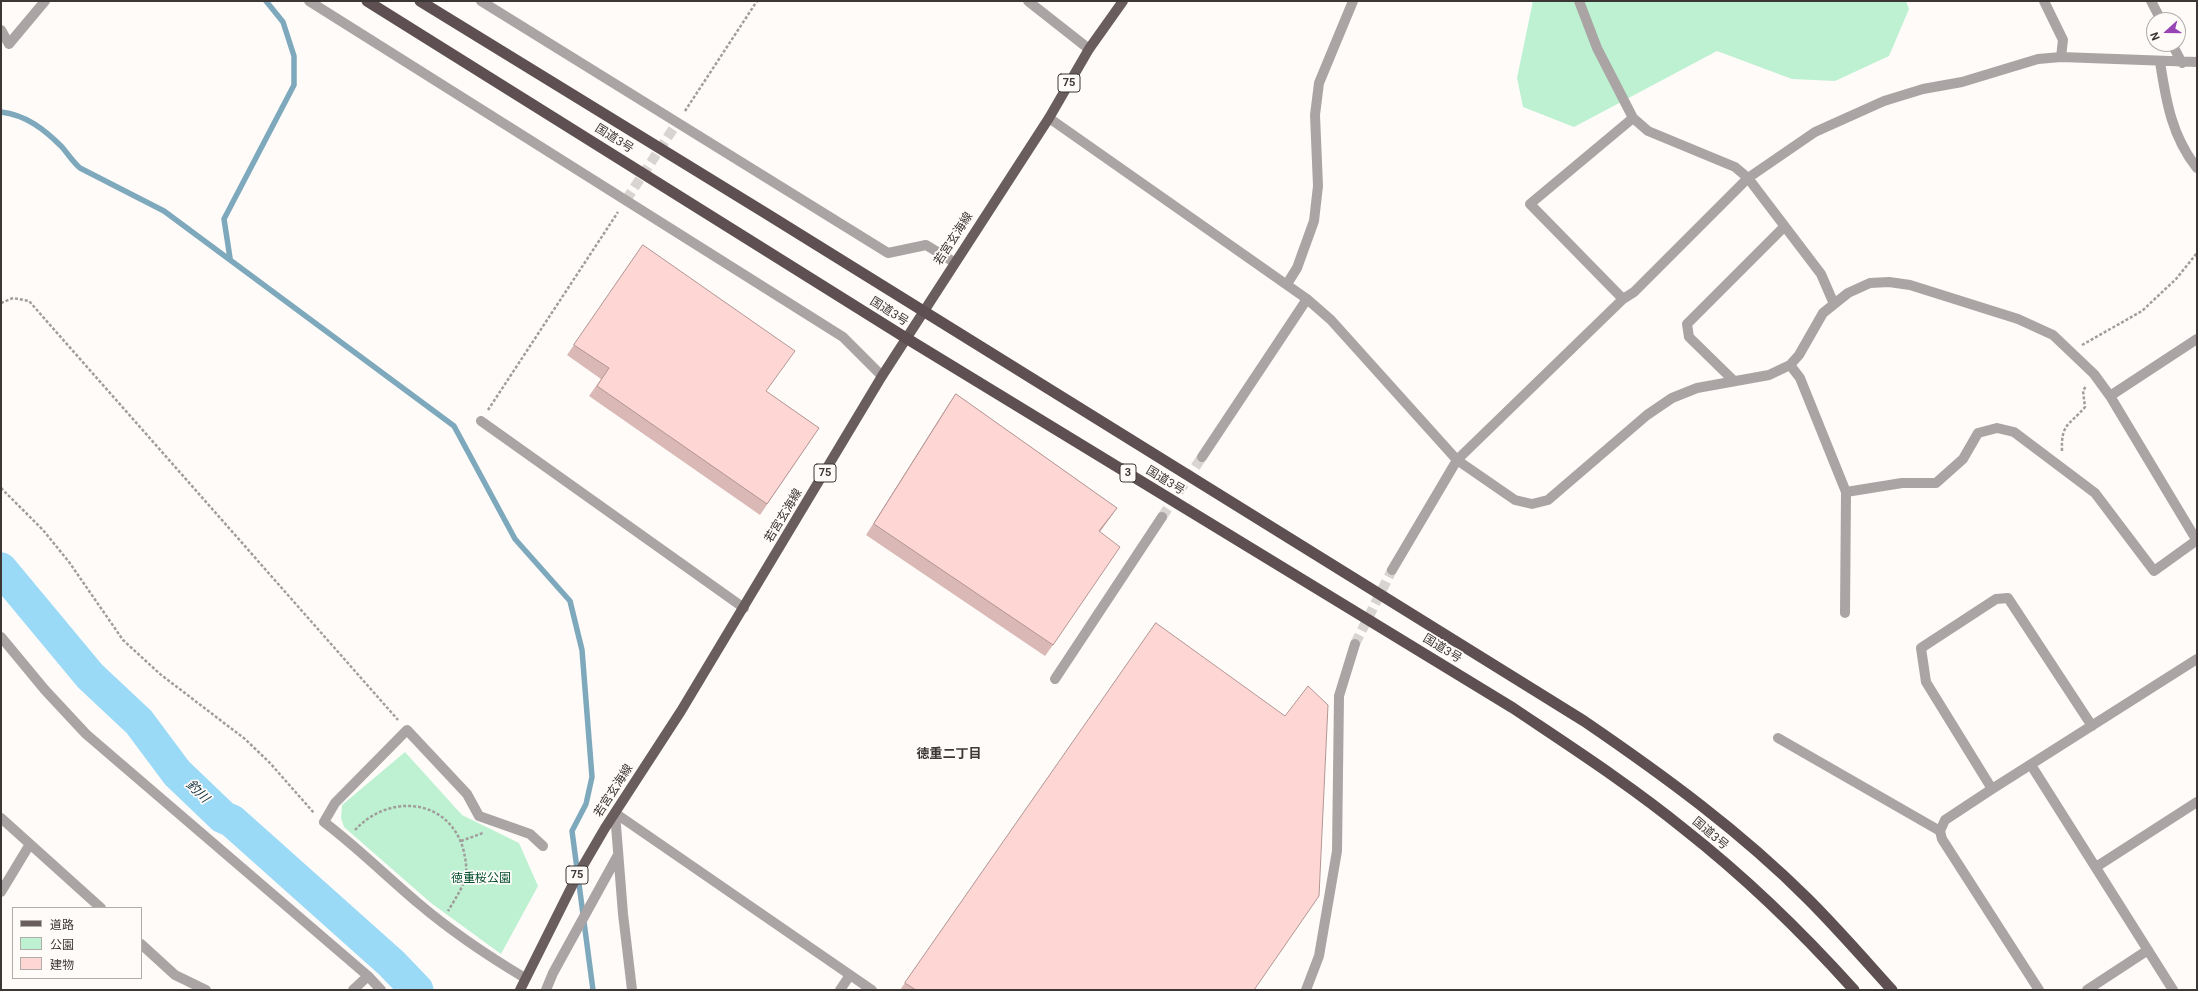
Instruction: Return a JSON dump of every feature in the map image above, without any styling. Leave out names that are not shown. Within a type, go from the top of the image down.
[{"type":"highway","name":"国道3号","points":[[367,1],[906,338],[1513,708],[1573,748],[1684,828],[1730,867],[1787,920],[1854,990]]},
{"type":"highway","name":"国道3号","points":[[420,1],[924,311],[1525,684],[1635,756],[1732,830],[1807,898],[1892,990]]},
{"type":"main road","name":"若宮玄海線","points":[[520,990],[552,924],[605,828],[681,711],[882,376],[954,262],[1049,118],[1089,49],[1122,1]]},
{"type":"street","points":[[1,30],[9,44],[45,1]]},
{"type":"street","points":[[309,1],[843,337],[882,376]]},
{"type":"street","points":[[481,1],[888,253],[926,245],[954,262]]},
{"type":"street","points":[[1028,1],[1089,49]]},
{"type":"street","points":[[1287,284],[1297,268],[1314,221],[1318,186],[1315,115],[1319,83],[1353,1]]},
{"type":"street","points":[[1579,1],[1598,48],[1633,118],[1648,131],[1735,167],[1748,178],[1821,274],[1834,304]]},
{"type":"street","points":[[2044,1],[2063,40],[2061,57]]},
{"type":"street","points":[[2151,1],[2156,12]]},
{"type":"street","points":[[2176,52],[2182,63]]},
{"type":"street","points":[[1392,570],[1457,460],[1623,299],[1634,292],[1748,178],[1815,132],[1884,101],[1923,89],[1962,82],[2038,59],[2061,57],[2182,63],[2197,62]]},
{"type":"street","points":[[2160,62],[2166,102],[2174,128],[2184,151],[2197,168]]},
{"type":"street","points":[[1049,118],[1307,299],[1331,320],[1457,460],[1515,500],[1532,504],[1548,500],[1647,415],[1672,398],[1697,388],[1732,380],[1769,375],[1790,365],[1799,355],[1823,313],[1848,293],[1870,283],[1889,282],[1910,285],[2018,319],[2053,335],[2094,374],[2110,396],[2197,540],[2154,571],[2095,492],[2014,432],[1997,428],[1978,433],[1963,459],[1936,483],[1902,483],[1846,492]]},
{"type":"street","points":[[1623,299],[1530,204],[1633,118]]},
{"type":"street","points":[[1732,380],[1689,337],[1687,324],[1784,227]]},
{"type":"street","points":[[1202,457],[1307,299]]},
{"type":"street","points":[[2110,396],[2195,343]]},
{"type":"street","points":[[1790,365],[1800,378],[1846,492],[1845,613]]},
{"type":"street","points":[[481,420],[744,608]]},
{"type":"street","points":[[1055,679],[1162,517]]},
{"type":"street","points":[[1992,789],[1926,682],[1921,648],[1996,599],[2008,598],[2092,726]]},
{"type":"street","points":[[1,637],[45,690],[86,734],[368,976],[381,990]]},
{"type":"street","points":[[1306,990],[1319,956],[1337,851],[1338,696],[1355,644]]},
{"type":"street","points":[[2039,990],[1942,839],[1940,830],[1945,820],[2197,659]]},
{"type":"street","points":[[525,978],[498,962],[418,903],[346,839],[324,822],[335,803],[407,730],[468,794],[479,816],[530,834],[543,846]]},
{"type":"street","points":[[1778,738],[1940,830]]},
{"type":"street","points":[[2031,765],[2173,990]]},
{"type":"street","points":[[2096,867],[2197,802]]},
{"type":"street","points":[[615,813],[623,914],[632,990]]},
{"type":"street","points":[[615,813],[872,990]]},
{"type":"street","points":[[1,818],[100,907]]},
{"type":"street","points":[[1,892],[30,844]]},
{"type":"street","points":[[546,990],[560,961],[618,855]]},
{"type":"street","points":[[142,945],[175,975],[206,990]]},
{"type":"street","points":[[2087,990],[2148,950]]},
{"type":"street","points":[[840,990],[850,975]]},
{"type":"street","points":[[353,990],[368,976]]},
{"type":"path","points":[[677,123],[757,1]]},
{"type":"path","points":[[481,420],[626,200]]},
{"type":"path","points":[[2071,351],[2142,311],[2176,279],[2197,253]]},
{"type":"path","points":[[1,303],[13,298],[29,301],[407,730]]},
{"type":"path","points":[[2064,469],[2062,436],[2065,427],[2086,407],[2083,391],[2094,374]]},
{"type":"path","points":[[1,488],[43,530],[69,562],[123,640],[160,674],[245,739],[324,822]]},
{"type":"path","points":[[346,839],[362,822],[376,813],[396,805],[435,810],[451,825],[461,841],[466,860],[466,875],[459,895],[442,921]]},
{"type":"green space","points":[[1533,1],[1906,1],[1909,9],[1889,56],[1835,81],[1792,79],[1717,51],[1574,127],[1523,107],[1517,78]]},
{"type":"green space","name":"徳重桜公園","points":[[405,752],[462,815],[519,843],[538,886],[501,954],[431,903],[344,827],[341,818],[342,805]]},
{"type":"building","points":[[643,245],[795,351],[766,391],[819,428],[767,504],[597,386],[609,368],[574,345]]},
{"type":"building","points":[[956,394],[1117,508],[1099,531],[1120,547],[1053,645],[874,524]]},
{"type":"building","points":[[1156,623],[1285,716],[1308,686],[1328,705],[1319,896],[1254,990],[916,990],[905,983]]},
{"type":"waterway","points":[[230,258],[224,219],[294,85],[294,56],[283,22],[266,1]]},
{"type":"waterway","points":[[1,112],[19,116],[34,124],[55,140],[80,168],[164,211],[454,426],[515,539],[570,601],[582,650],[592,777],[586,804],[572,831],[593,990]]},
{"type":"waterway","name":"釣川","points":[[1,569],[90,676],[139,722],[177,773],[223,817],[232,821],[391,963],[417,990]]},
{"type":"tunnel","points":[[626,200],[677,123]]},
{"type":"tunnel","points":[[1162,517],[1202,457]]},
{"type":"tunnel","points":[[1355,644],[1392,570]]},
{"type":"district","name":"徳重二丁目","points":[[949,755]]}]
